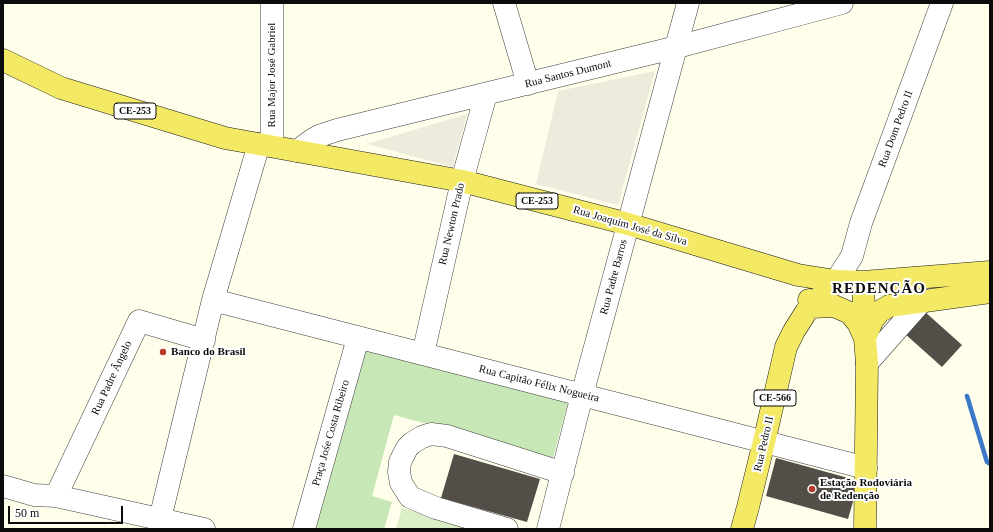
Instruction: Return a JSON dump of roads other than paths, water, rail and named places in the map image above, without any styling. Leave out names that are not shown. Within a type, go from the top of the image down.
[{"type":"main road","name":"CE-253","points":[[3,60],[61,88],[225,138],[265,145]]},
{"type":"main road","name":"Rua Joaquim José da Silva","points":[[265,145],[462,181],[628,224],[798,275],[836,281],[863,282]]},
{"type":"main road","name":"CE-253","points":[[863,282],[990,272]]},
{"type":"main road","points":[[798,275],[806,290],[811,307],[834,306],[850,313],[858,323],[865,339]]},
{"type":"main road","name":"Rua Pedro II","points":[[742,529],[786,346],[794,331],[811,307],[836,281]]},
{"type":"main road","points":[[863,282],[867,363],[865,529]]},
{"type":"main road","points":[[865,339],[872,321],[879,312],[889,306],[990,292]]},
{"type":"street","name":"Rua Major José Gabriel","points":[[265,145],[272,3]]},
{"type":"street","points":[[504,3],[528,84]]},
{"type":"street","name":"Rua Padre Barros","points":[[548,529],[582,395],[688,3]]},
{"type":"street","name":"Rua Santos Dumont","points":[[298,150],[312,140],[325,134],[677,47],[842,3]]},
{"type":"street","name":"Rua Dom Pedro II","points":[[836,281],[852,256],[861,224],[942,3]]},
{"type":"street","name":"Rua Newton Prado","points":[[423,354],[462,181],[486,94]]},
{"type":"street","points":[[160,519],[213,300],[265,145]]},
{"type":"street","points":[[852,256],[863,282]]},
{"type":"street","name":"Rua Capitão Félix Nogueira","points":[[213,300],[866,468]]},
{"type":"street","points":[[867,363],[922,301]]},
{"type":"street","name":"Rua Padre Ângelo","points":[[56,496],[139,321],[204,340]]},
{"type":"street","name":"Praça Jośe Costa Ribeiro","points":[[304,529],[358,338]]},
{"type":"street","points":[[507,529],[436,508],[410,497],[401,483],[398,472],[400,462],[407,448],[422,437],[431,434],[447,436],[563,473]]},
{"type":"street","points":[[3,486],[34,495],[56,496],[204,529]]},
{"type":"waterway","points":[[967,396],[987,462],[990,464]]},
{"type":"place","name":"Banco do Brasil","points":[[163,352]]},
{"type":"place","name":"Estação Rodoviária de Redenção","points":[[812,489]]},
{"type":"district","name":"REDENÇÃO","points":[[879,289]]}]
